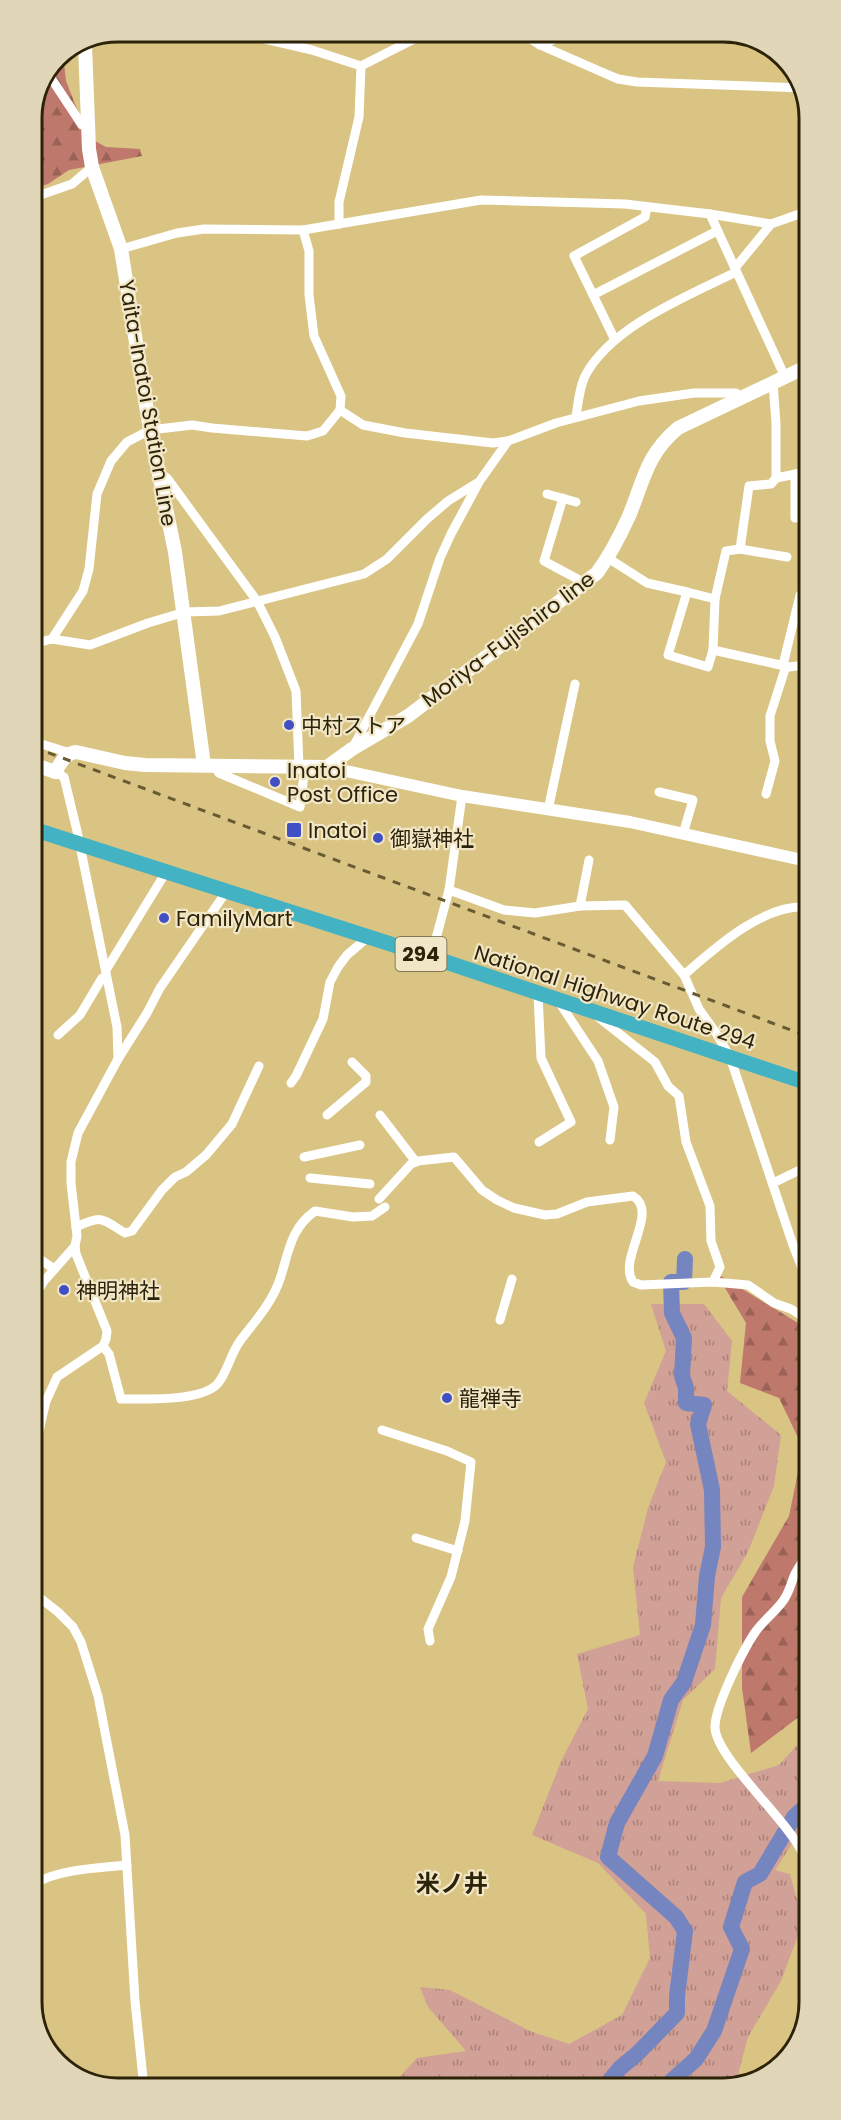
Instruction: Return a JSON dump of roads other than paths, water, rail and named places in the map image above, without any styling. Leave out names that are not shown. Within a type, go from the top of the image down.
[{"type":"highway","name":"National Highway Route 294","points":[[42,832],[431,957],[559,1002],[799,1080]]},
{"type":"main road","name":"Yaita-Inatoi Station Line","points":[[85,50],[92,167],[121,249],[150,430],[175,552],[209,765]]},
{"type":"main road","name":"Moriya-Fujishiro line","points":[[327,767],[352,749],[408,716],[597,573],[608,558],[629,514],[653,454],[663,440],[695,418],[799,370]]},
{"type":"main road","points":[[42,767],[55,772],[63,758],[76,752],[125,763],[146,765],[327,767]]},
{"type":"street","points":[[277,42],[312,50],[361,66],[408,42]]},
{"type":"street","points":[[535,42],[618,79],[638,82],[793,88]]},
{"type":"street","points":[[540,45],[547,42]]},
{"type":"street","points":[[339,224],[339,202],[359,117],[361,66]]},
{"type":"street","points":[[52,80],[82,125],[88,125]]},
{"type":"street","points":[[42,194],[72,184],[92,167]]},
{"type":"street","points":[[121,249],[204,228],[303,230],[481,200],[625,204],[771,224],[799,214]]},
{"type":"street","points":[[615,340],[574,256],[645,217],[647,207]]},
{"type":"street","points":[[710,214],[736,270],[779,380],[776,478]]},
{"type":"street","points":[[576,417],[579,394],[586,375],[615,340],[661,309],[736,270],[771,224]]},
{"type":"street","points":[[52,639],[83,591],[89,569],[97,494],[111,461],[127,442],[150,430],[192,425],[307,436],[323,431],[339,410],[341,396],[314,336],[309,295],[309,251],[303,230]]},
{"type":"street","points":[[593,295],[717,231]]},
{"type":"street","points":[[339,410],[363,425],[405,433],[493,442],[508,441],[576,417],[639,401],[694,393],[736,393],[742,398]]},
{"type":"street","points":[[352,749],[418,624],[440,558],[478,482],[508,441]]},
{"type":"street","points":[[158,472],[167,478],[257,601],[276,637],[296,691],[302,766],[300,807],[219,773],[209,765]]},
{"type":"street","points":[[740,549],[749,486],[771,484],[776,478],[799,473]]},
{"type":"street","points":[[795,474],[795,518],[799,518]]},
{"type":"street","points":[[42,642],[52,639],[90,645],[185,612],[219,611],[364,574],[387,559],[448,501],[478,482]]},
{"type":"street","points":[[547,494],[576,502]]},
{"type":"street","points":[[563,498],[544,561],[585,583]]},
{"type":"street","points":[[687,592],[668,655],[708,667],[713,650],[715,598],[726,550],[740,549],[787,557]]},
{"type":"street","points":[[608,558],[647,583],[715,598]]},
{"type":"street","points":[[766,794],[775,761],[770,741],[770,716],[799,599]]},
{"type":"street","points":[[713,650],[784,665],[799,665]]},
{"type":"street","points":[[548,810],[575,684]]},
{"type":"street","points":[[42,744],[70,753]]},
{"type":"street","points":[[327,767],[462,796],[630,822],[799,859]]},
{"type":"street","points":[[55,772],[64,777],[80,844],[104,974],[117,1027],[118,1059]]},
{"type":"street","points":[[659,792],[693,800],[683,834]]},
{"type":"street","points":[[431,957],[448,890],[462,796]]},
{"type":"street","points":[[580,906],[589,860]]},
{"type":"street","points":[[58,1035],[80,1015],[166,872]]},
{"type":"street","points":[[448,890],[504,910],[535,913],[580,906],[625,905],[684,975],[699,1009],[730,1057],[799,1260]]},
{"type":"street","points":[[42,1418],[46,1401],[57,1377],[103,1346],[107,1331],[81,1269],[75,1246],[77,1236],[71,1183],[73,1147],[78,1133],[118,1059],[178,960],[226,892]]},
{"type":"street","points":[[684,975],[716,946],[765,914],[799,906]]},
{"type":"street","points":[[291,1083],[323,1019],[330,982],[347,955],[367,938]]},
{"type":"street","points":[[538,994],[541,1058],[571,1122],[539,1142]]},
{"type":"street","points":[[559,1002],[598,1061],[614,1107],[610,1140]]},
{"type":"street","points":[[594,1013],[655,1062],[668,1086],[679,1096],[686,1142],[710,1206],[711,1240],[720,1267],[713,1282]]},
{"type":"street","points":[[327,1115],[366,1082],[366,1076],[352,1062]]},
{"type":"street","points":[[76,1227],[96,1219],[125,1233],[132,1232],[162,1190],[175,1177],[186,1172],[206,1155],[232,1124],[259,1066]]},
{"type":"street","points":[[380,1115],[416,1162]]},
{"type":"street","points":[[304,1157],[360,1145]]},
{"type":"street","points":[[103,1346],[109,1354],[121,1399],[188,1396],[207,1390],[219,1383],[234,1350],[272,1299],[293,1235],[307,1217],[315,1211],[353,1217],[372,1216],[403,1170],[416,1162],[454,1157],[482,1190],[497,1200],[514,1208],[545,1215],[557,1214],[587,1202],[633,1196],[639,1202],[641,1220],[640,1231],[631,1251],[628,1267],[633,1282],[641,1285],[713,1282],[748,1285],[774,1303],[799,1314]]},
{"type":"street","points":[[773,1183],[799,1170]]},
{"type":"street","points":[[310,1178],[370,1184]]},
{"type":"street","points":[[42,1286],[75,1246]]},
{"type":"street","points":[[42,1261],[54,1269]]},
{"type":"street","points":[[500,1320],[512,1279]]},
{"type":"street","points":[[382,1430],[447,1451],[471,1462],[465,1521],[451,1578],[429,1629],[430,1641]]},
{"type":"street","points":[[416,1538],[458,1551]]},
{"type":"street","points":[[799,1568],[784,1599],[756,1630],[732,1676],[717,1716],[715,1728],[718,1738],[734,1764],[784,1824],[799,1847]]},
{"type":"street","points":[[42,1599],[73,1627],[93,1677],[118,1791],[125,1834],[135,2001],[143,2078]]},
{"type":"street","points":[[42,1879],[88,1869],[127,1865]]},
{"type":"waterway","points":[[612,2078],[677,2013],[685,1931],[676,1917],[608,1857],[617,1823],[655,1756],[671,1700],[684,1682],[703,1625],[707,1576],[713,1547],[712,1490],[698,1424],[704,1405],[686,1403],[686,1388],[682,1376],[684,1338],[672,1313],[671,1282],[684,1282],[685,1259]]},
{"type":"waterway","points":[[675,2078],[696,2059],[714,2031],[742,1949],[731,1927],[745,1882],[760,1874],[799,1812]]},
{"type":"railway","points":[[42,750],[799,1033]]},
{"type":"place","name":"中村ストア","points":[[289,725]]},
{"type":"place","name":"Inatoi Post Office","points":[[275,782]]},
{"type":"place","name":"Inatoi","points":[[294,830]]},
{"type":"place","name":"御嶽神社","points":[[378,838]]},
{"type":"place","name":"FamilyMart","points":[[164,918]]},
{"type":"place","name":"神明神社","points":[[64,1290]]},
{"type":"place","name":"龍禅寺","points":[[447,1398]]},
{"type":"district","name":"米ノ井","points":[[452,1883]]}]
